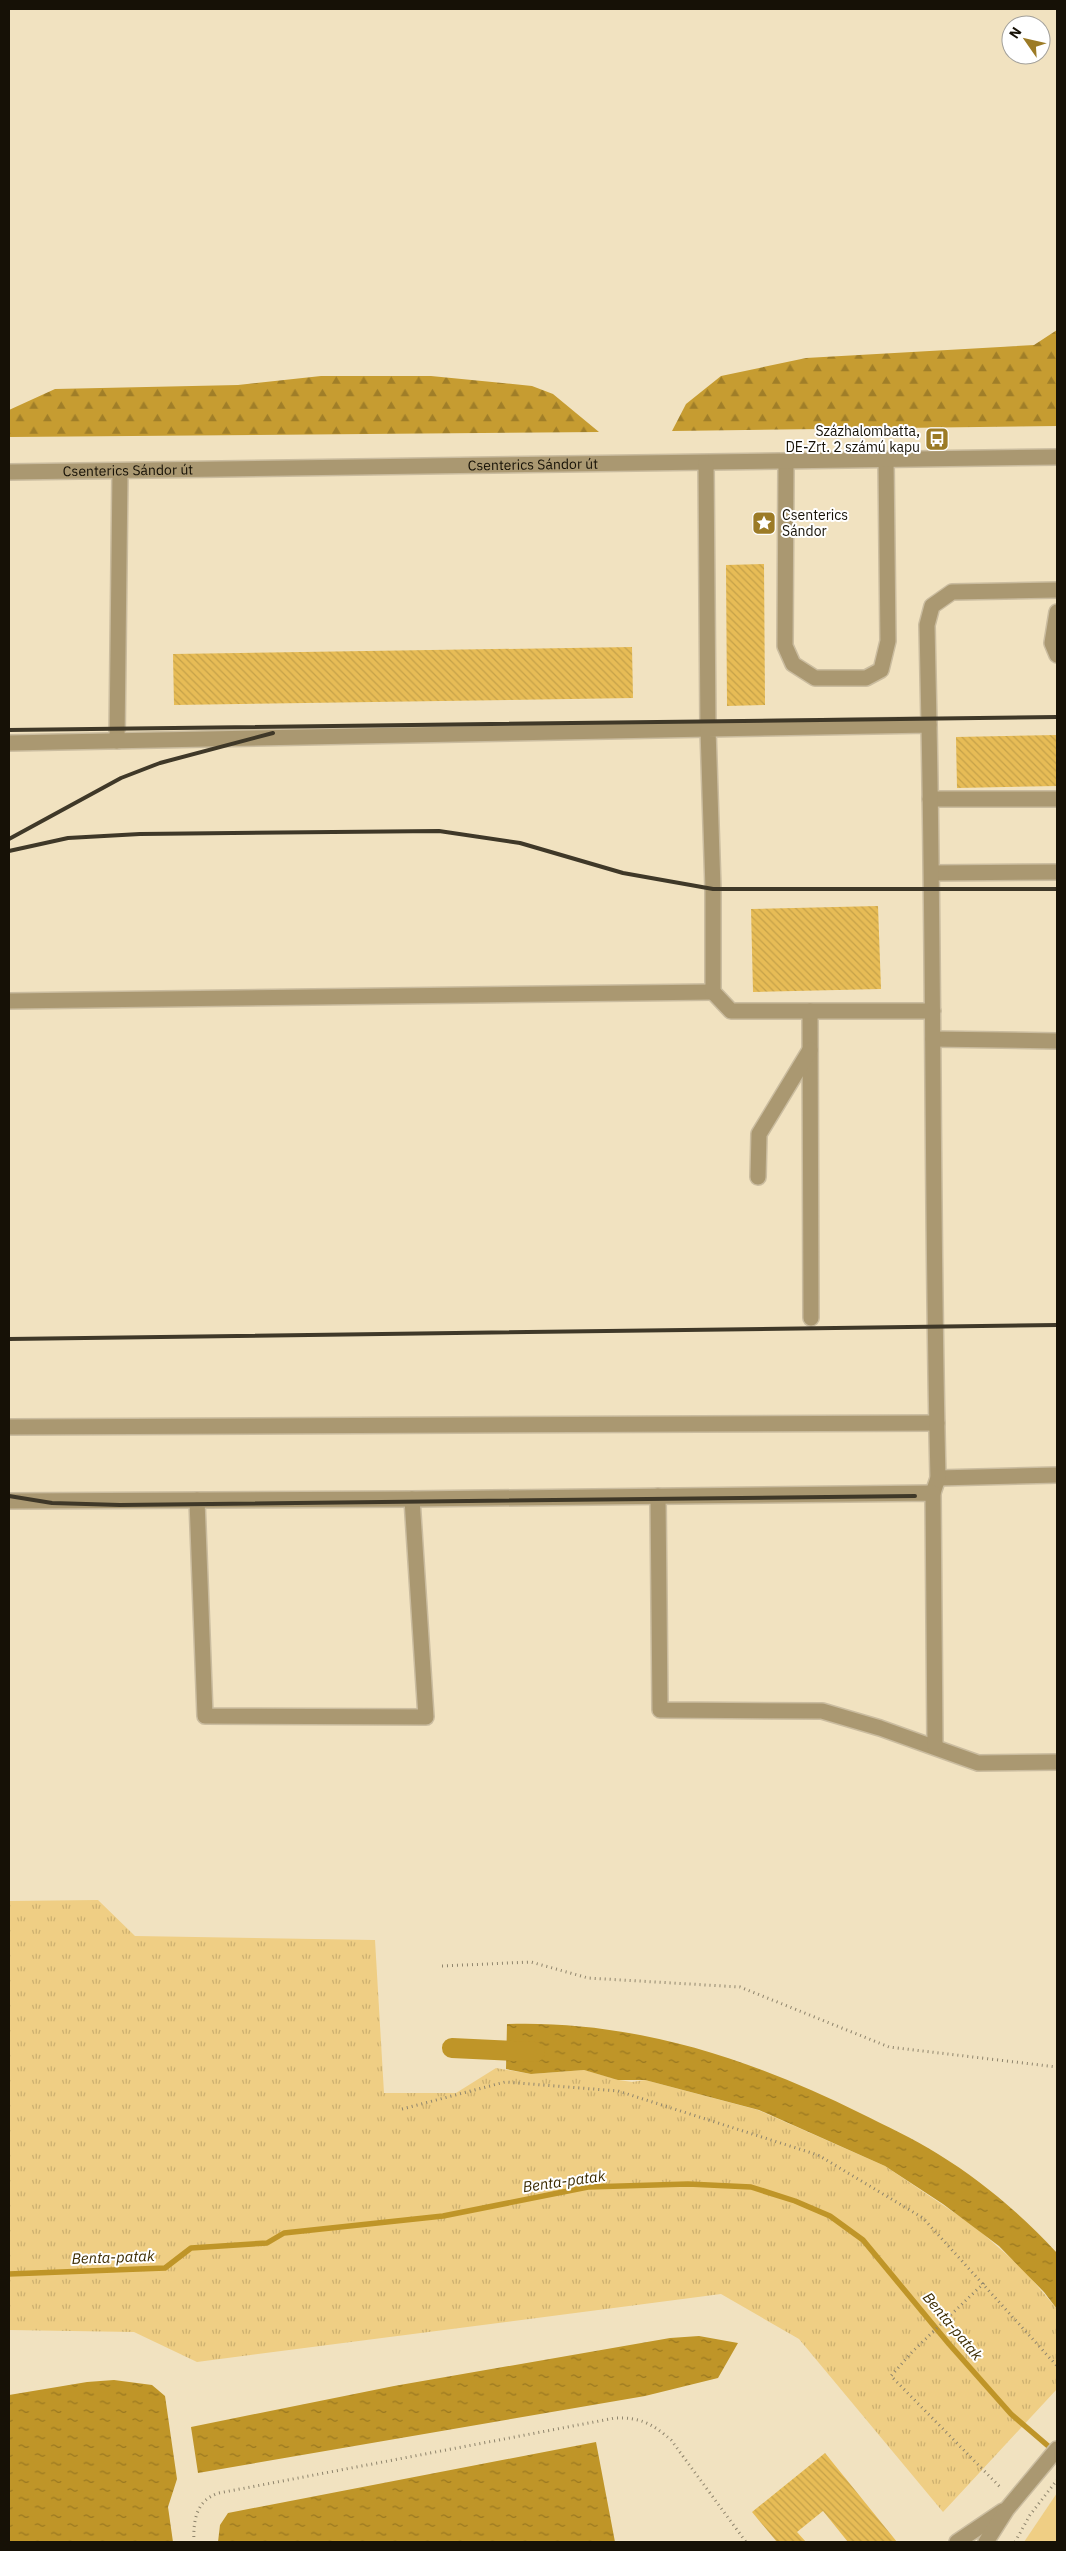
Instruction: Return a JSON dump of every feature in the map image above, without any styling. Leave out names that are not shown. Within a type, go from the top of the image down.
[{"type":"street","name":"Csenterics Sándor út","points":[[9,472],[1057,457]]},
{"type":"street","points":[[786,462],[786,646],[793,664],[815,678],[866,678],[881,670],[888,641],[886,460]]},
{"type":"street","points":[[706,463],[708,730],[714,889],[713,992],[731,1011],[933,1011]]},
{"type":"street","points":[[117,741],[120,471]]},
{"type":"street","points":[[935,1746],[933,1493],[938,1478],[932,873],[926,625],[932,606],[952,592],[1057,590]]},
{"type":"street","points":[[1057,612],[1052,643],[1057,655]]},
{"type":"street","points":[[9,743],[928,725]]},
{"type":"street","points":[[930,799],[1057,799]]},
{"type":"street","points":[[932,873],[1057,872]]},
{"type":"street","points":[[9,1001],[713,992]]},
{"type":"street","points":[[810,1011],[811,1318]]},
{"type":"street","points":[[933,1040],[1057,1042]]},
{"type":"street","points":[[758,1177],[758,1134],[810,1050]]},
{"type":"street","points":[[9,1427],[937,1423]]},
{"type":"street","points":[[938,1478],[1057,1475]]},
{"type":"street","points":[[9,1501],[933,1493]]},
{"type":"street","points":[[658,1496],[660,1710],[822,1711],[935,1746],[978,1763],[1057,1762]]},
{"type":"street","points":[[197,1500],[205,1716],[426,1717],[412,1499]]},
{"type":"street","points":[[986,2542],[1010,2504],[1057,2449]]},
{"type":"street","points":[[957,2542],[1010,2504]]},
{"type":"path","points":[[442,1966],[531,1962],[588,1978],[740,1987],[889,2047],[1057,2067]]},
{"type":"path","points":[[402,2109],[506,2082],[618,2091],[818,2155],[923,2218],[984,2283],[1057,2366]]},
{"type":"path","points":[[984,2283],[912,2352],[892,2376],[1010,2504]]},
{"type":"path","points":[[194,2542],[193,2526],[196,2514],[210,2496],[219,2493],[615,2418],[630,2417],[656,2426],[671,2440],[746,2542]]},
{"type":"path","points":[[1015,2542],[1030,2515],[1057,2480]]},
{"type":"green space","points":[[1057,330],[1057,426],[672,431],[686,404],[721,376],[806,358],[1034,345]]},
{"type":"green space","points":[[321,376],[431,376],[532,386],[553,394],[599,432],[9,437],[9,410],[55,389],[238,385]]},
{"type":"green space","points":[[98,1900],[135,1936],[375,1940],[384,2093],[456,2093],[496,2068],[531,2074],[584,2070],[619,2080],[632,2082],[645,2080],[758,2110],[885,2166],[974,2226],[1022,2268],[1057,2309],[1057,2389],[943,2512],[799,2339],[721,2294],[197,2362],[134,2332],[9,2330],[9,1901]]},
{"type":"green space","points":[[1057,2493],[1057,2542],[1024,2542]]},
{"type":"water","points":[[507,2024],[554,2024],[599,2028],[689,2046],[776,2075],[909,2137],[954,2164],[986,2187],[1030,2225],[1057,2253],[1057,2309],[1044,2292],[999,2246],[943,2204],[885,2166],[759,2110],[645,2080],[618,2080],[584,2070],[531,2074],[506,2069]]},
{"type":"water","points":[[699,2336],[738,2343],[718,2378],[645,2396],[198,2473],[191,2427],[394,2386],[670,2338]]},
{"type":"water","points":[[114,2380],[152,2385],[165,2396],[177,2479],[168,2507],[173,2542],[9,2542],[9,2395],[87,2382]]},
{"type":"water","points":[[596,2442],[615,2542],[218,2542],[220,2525],[228,2513]]},
{"type":"building","points":[[764,564],[765,705],[727,706],[726,565]]},
{"type":"building","points":[[632,647],[633,698],[174,705],[173,654]]},
{"type":"building","points":[[1057,735],[1057,786],[957,788],[956,737]]},
{"type":"building","points":[[878,906],[881,989],[753,992],[751,909]]},
{"type":"building","points":[[825,2453],[897,2542],[848,2542],[823,2511],[797,2532],[806,2542],[777,2542],[752,2512]]},
{"type":"waterway","points":[[452,2048],[535,2052]]},
{"type":"waterway","name":"Benta-patak","points":[[9,2274],[165,2268],[191,2248],[267,2243],[284,2233],[443,2216],[588,2187],[688,2184],[751,2187],[795,2201],[830,2216],[863,2240],[949,2344],[1011,2414],[1054,2451]]},
{"type":"railway","points":[[9,730],[1057,717]]},
{"type":"railway","points":[[9,839],[121,778],[160,763],[273,733]]},
{"type":"railway","points":[[9,851],[68,838],[140,834],[439,831],[520,843],[623,873],[713,889],[1057,889]]},
{"type":"railway","points":[[9,1339],[1057,1325]]},
{"type":"railway","points":[[9,1496],[52,1503],[120,1505],[915,1496]]},
{"type":"place","name":"Százhalombatta, DE-Zrt. 2 számú kapu","points":[[937,439]]},
{"type":"place","name":"Csenterics Sándor","points":[[764,523]]}]
